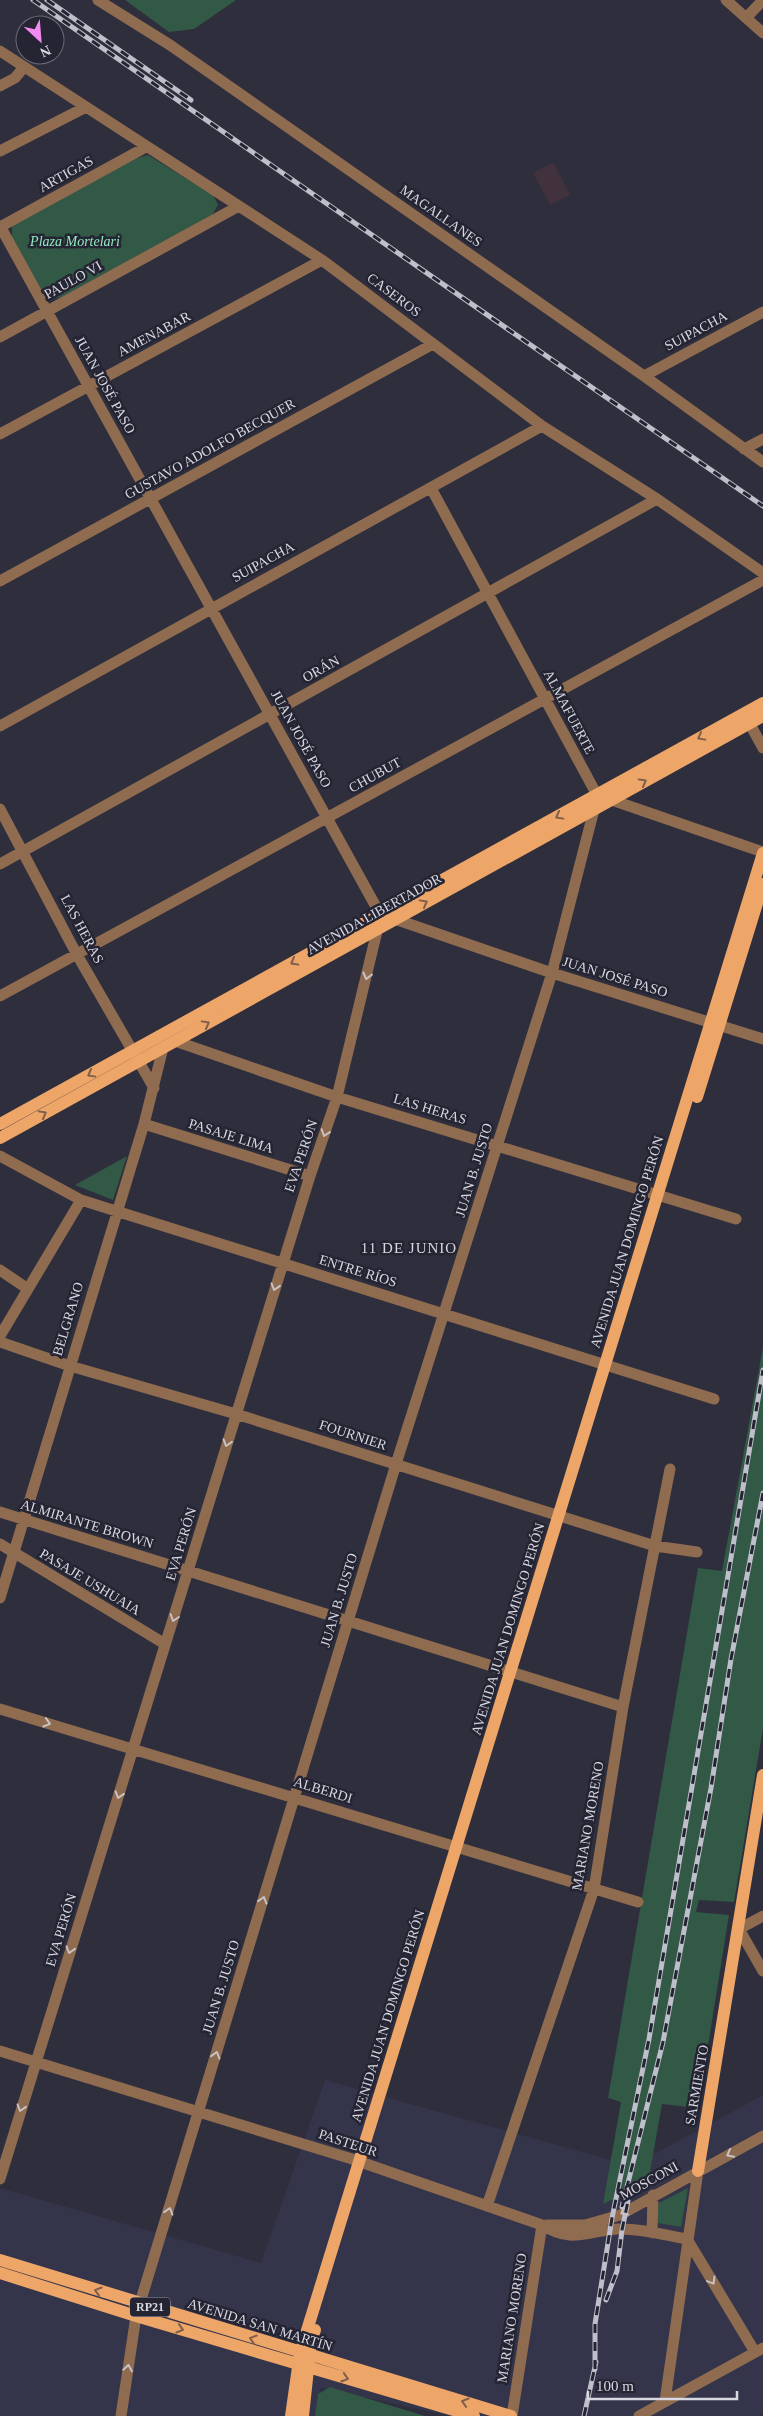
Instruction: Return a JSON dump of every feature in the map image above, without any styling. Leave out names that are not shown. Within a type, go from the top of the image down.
[{"type":"main road","name":"AVENIDA LIBERTADOR","points":[[0,1124],[136,1056],[163,1048],[395,920],[610,801],[747,719],[763,703]]},
{"type":"main road","name":"AVENIDA LIBERTADOR","points":[[0,1138],[136,1056],[380,914],[597,795],[747,719],[763,716]]},
{"type":"main road","name":"AVENIDA JUAN DOMINGO PERÓN","points":[[291,2416],[304,2360],[362,2163],[715,1024],[763,853]]},
{"type":"main road","name":"AVENIDA JUAN DOMINGO PERÓN","points":[[715,1024],[763,884]]},
{"type":"main road","name":"SARMIENTO","points":[[698,2171],[763,1775]]},
{"type":"main road","name":"AVENIDA SAN MARTÍN","points":[[0,2260],[138,2310]]},
{"type":"main road","name":"AVENIDA SAN MARTÍN","points":[[0,2273],[138,2310],[304,2360],[474,2416]]},
{"type":"main road","name":"AVENIDA JUAN DOMINGO PERÓN","points":[[303,2416],[304,2360]]},
{"type":"main road","name":"AVENIDA SAN MARTÍN","points":[[304,2360],[512,2416]]},
{"type":"street","name":"MAGALLANES","points":[[98,0],[170,45],[644,376],[763,462]]},
{"type":"street","points":[[726,0],[763,33]]},
{"type":"street","points":[[746,18],[763,0]]},
{"type":"street","name":"CASEROS","points":[[0,51],[322,260],[542,426],[657,500],[763,572]]},
{"type":"street","points":[[0,86],[15,78],[24,67]]},
{"type":"street","points":[[0,151],[86,107]]},
{"type":"street","name":"ARTIGAS","points":[[0,227],[146,147]]},
{"type":"street","name":"PAULO VI","points":[[0,337],[239,206]]},
{"type":"street","name":"JUAN JOSÉ PASO","points":[[0,227],[380,914],[552,973],[763,1039]]},
{"type":"street","name":"AMENABAR","points":[[0,434],[322,260]]},
{"type":"street","name":"SUIPACHA","points":[[644,376],[763,312]]},
{"type":"street","name":"GUSTAVO ADOLFO BECQUER","points":[[0,581],[433,344]]},
{"type":"street","name":"SUIPACHA","points":[[0,726],[542,426]]},
{"type":"street","points":[[744,449],[763,439]]},
{"type":"street","name":"ALMAFUERTE","points":[[431,488],[597,795]]},
{"type":"street","name":"ORÁN","points":[[0,864],[657,500]]},
{"type":"street","name":"CHUBUT","points":[[0,996],[763,580]]},
{"type":"street","points":[[747,719],[763,748]]},
{"type":"street","points":[[597,795],[763,853]]},
{"type":"street","name":"JUAN B. JUSTO","points":[[121,2416],[138,2310],[396,1464],[552,973],[597,795]]},
{"type":"street","name":"LAS HERAS","points":[[0,809],[24,851],[76,953],[154,1088]]},
{"type":"street","name":"EVA PERÓN","points":[[0,2179],[310,1176],[337,1097],[379,928],[380,914]]},
{"type":"street","name":"LAS HERAS","points":[[175,1041],[337,1097],[736,1219]]},
{"type":"street","name":"BELGRANO","points":[[0,1598],[116,1211],[144,1124],[163,1048]]},
{"type":"street","name":"PASAJE LIMA","points":[[144,1124],[310,1176]]},
{"type":"street","name":"ENTRE RÍOS","points":[[0,1156],[81,1200],[714,1399]]},
{"type":"street","points":[[0,1336],[81,1200]]},
{"type":"street","points":[[0,1270],[28,1289]]},
{"type":"street","name":"FOURNIER","points":[[0,1342],[70,1366],[236,1414],[655,1546],[697,1552]]},
{"type":"street","name":"MARIANO MORENO","points":[[487,2206],[594,1888],[622,1707],[670,1470]]},
{"type":"street","name":"ALMIRANTE BROWN","points":[[0,1512],[622,1707]]},
{"type":"street","name":"PASAJE USHUAIA","points":[[0,1544],[13,1554],[165,1644]]},
{"type":"street","name":"ALBERDI","points":[[0,1709],[638,1902]]},
{"type":"street","points":[[763,1916],[739,1929],[763,1971]]},
{"type":"street","name":"PASTEUR","points":[[0,2051],[362,2163],[542,2225],[557,2234],[580,2236],[617,2229],[652,2232],[687,2239]]},
{"type":"street","name":"MOSCONI","points":[[542,2225],[560,2227],[585,2225],[612,2218],[763,2136]]},
{"type":"street","name":"SARMIENTO","points":[[665,2401],[698,2171]]},
{"type":"street","points":[[652,2232],[653,2196]]},
{"type":"street","name":"MARIANO MORENO","points":[[512,2416],[542,2225]]},
{"type":"street","points":[[639,2416],[759,2350],[687,2239]]},
{"type":"shaded area","points":[[553,162],[570,195],[550,205],[533,173]]},
{"type":"shaded area","points":[[325,2080],[632,2166],[763,2095],[763,2414],[759,2416],[450,2416],[321,2388],[316,2416],[0,2416],[0,2188],[261,2263]]},
{"type":"green space","points":[[125,0],[236,0],[194,29],[169,32]]},
{"type":"green space","name":"Plaza Mortelari","points":[[148,155],[213,195],[218,205],[212,215],[62,297],[52,299],[45,296],[12,239],[12,227],[16,223],[137,158]]},
{"type":"green space","points":[[127,1156],[113,1200],[75,1185]]},
{"type":"green space","points":[[763,1347],[763,1728],[734,1902],[699,1900],[696,1912],[729,1915],[698,2108],[662,2104],[648,2183],[603,2204],[621,2102],[608,2098],[698,1568],[722,1571]]},
{"type":"green space","points":[[688,2188],[681,2227],[657,2223],[657,2204]]},
{"type":"green space","points":[[330,2387],[425,2416],[315,2416],[318,2394]]},
{"type":"railway","points":[[33,0],[763,506]]},
{"type":"railway","points":[[47,0],[191,100]]},
{"type":"railway","points":[[595,2369],[595,2324],[612,2218],[649,2039],[763,1370]]},
{"type":"railway","points":[[622,2207],[663,2042],[711,1788],[731,1659],[763,1493]]},
{"type":"railway","points":[[606,2300],[617,2271],[628,2201]]},
{"type":"railway","points":[[584,2416],[596,2362]]},
{"type":"district","name":"11 DE JUNIO","points":[[409,1248]]}]
